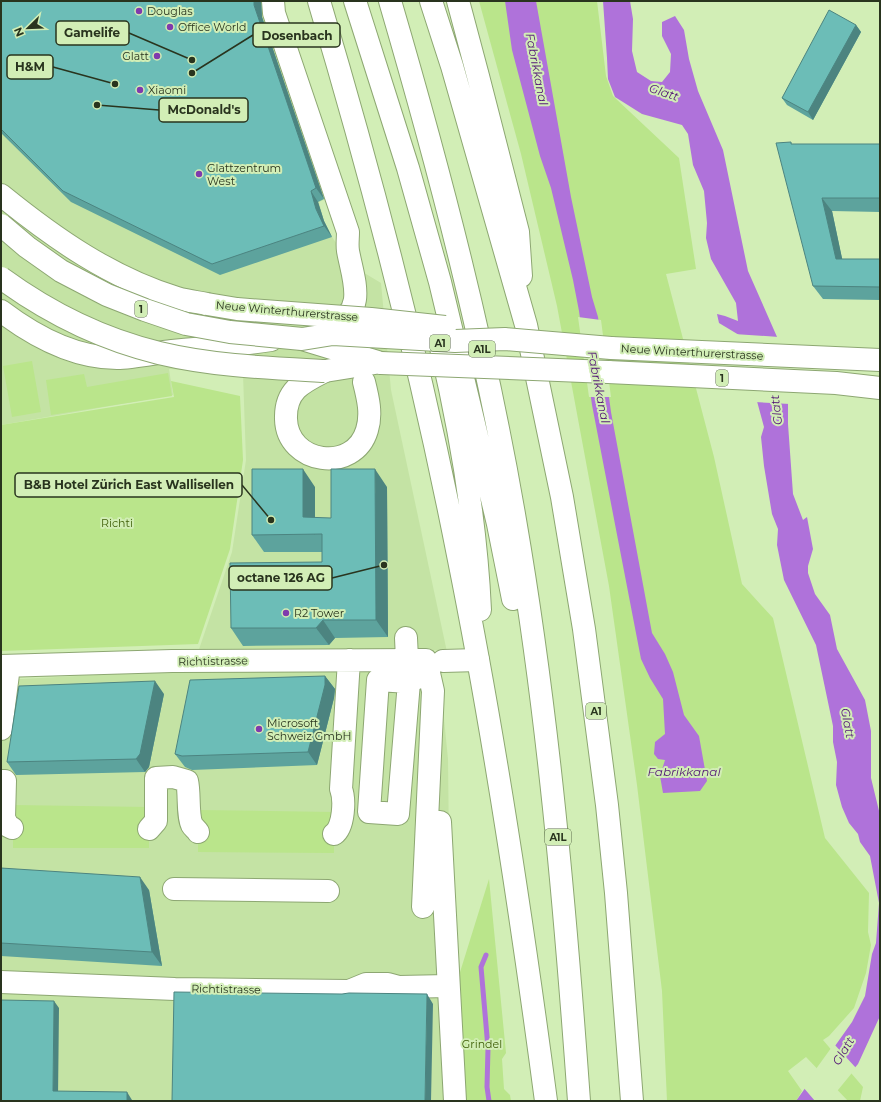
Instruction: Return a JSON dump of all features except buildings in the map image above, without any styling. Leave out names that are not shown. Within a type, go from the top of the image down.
[{"type":"main road","points":[[1,311],[18,324],[55,343],[78,352],[100,357],[118,358],[284,339],[325,328],[344,320],[355,305],[356,288],[348,250],[348,232],[274,13],[273,1]]},
{"type":"main road","name":"A1","points":[[319,1],[362,149],[395,277],[437,456],[459,559],[510,846],[546,1101]]},
{"type":"main road","name":"A1","points":[[355,1],[452,394],[460,438],[478,566],[483,692]]},
{"type":"main road","name":"A1L","points":[[355,1],[408,168],[440,282],[498,524],[515,608],[543,704]]},
{"type":"main road","name":"A1L","points":[[390,1],[440,175],[482,353],[514,514],[543,704],[562,885],[579,1101]]},
{"type":"main road","name":"A1","points":[[432,1],[526,325],[562,497],[591,672],[612,850],[632,1101]]},
{"type":"main road","points":[[458,1],[518,232],[526,325]]},
{"type":"main road","name":"Neue Winterthurerstrasse","points":[[1,195],[47,231],[114,273],[146,288],[178,299],[237,309],[371,319],[455,328],[505,339]]},
{"type":"main road","name":"Neue Winterthurerstrasse","points":[[1,225],[61,271],[107,295],[186,324],[230,332],[302,338],[333,334],[455,341],[505,339],[611,348],[880,360]]},
{"type":"main road","name":"Neue Winterthurerstrasse","points":[[1,278],[30,298],[83,328],[133,346],[160,353],[220,363],[325,371],[381,363],[608,372],[836,384],[880,388]]},
{"type":"main road","name":"Neue Winterthurerstrasse","points":[[302,338],[381,363]]},
{"type":"main road","points":[[325,371],[303,382],[294,390],[285,413],[289,435],[296,445],[304,452],[315,457],[325,459],[335,458],[353,450],[362,442],[367,431],[369,415],[368,398],[364,382]]},
{"type":"main road","points":[[409,682],[378,680],[369,812],[398,814],[409,682],[422,658]]},
{"type":"main road","points":[[422,658],[433,691],[423,908]]},
{"type":"main road","name":"Richtistrasse","points":[[5,666],[422,658],[478,660]]},
{"type":"main road","points":[[334,834],[338,831],[342,819],[344,794],[341,788],[349,660]]},
{"type":"main road","points":[[1,729],[5,666]]},
{"type":"main road","points":[[149,829],[156,821],[156,778],[173,777],[187,781],[189,791],[189,810],[192,825],[198,832]]},
{"type":"main road","points":[[1,781],[5,781],[4,818],[8,826],[12,828]]},
{"type":"main road","points":[[428,794],[440,812],[455,1101]]},
{"type":"main road","points":[[174,889],[328,891]]},
{"type":"main road","name":"Richtistrasse","points":[[1,982],[175,989],[350,991],[366,984],[388,984],[400,987],[448,986]]},
{"type":"shaded area","points":[[1,1],[262,1],[262,12],[326,199],[319,202],[324,221],[332,237],[343,253],[361,271],[381,283],[391,390],[447,652],[434,650],[441,689],[448,759],[449,847],[462,1101],[1,1101],[1,680],[192,670],[232,552],[246,460],[243,374],[169,369],[173,395],[1,425]]},
{"type":"green space","points":[[479,1],[597,1],[606,76],[613,96],[679,158],[696,269],[666,274],[714,457],[742,584],[773,618],[825,838],[869,893],[868,932],[871,945],[866,973],[854,1008],[829,1036],[823,1040],[863,1087],[860,1101],[848,1101],[806,1057],[788,1071],[802,1091],[796,1101],[667,1101],[662,991],[637,785],[609,586],[557,306],[521,154]]},
{"type":"green space","points":[[32,361],[41,412],[12,417],[3,366]]},
{"type":"green space","points":[[168,373],[172,396],[51,415],[46,380],[84,374],[87,387]]},
{"type":"green space","name":"Richti","points":[[171,381],[240,396],[243,460],[230,549],[198,644],[1,651],[1,425],[174,397]]},
{"type":"green space","points":[[13,805],[149,807],[149,848],[13,848]]},
{"type":"green space","points":[[198,810],[334,812],[334,853],[198,852]]},
{"type":"green space","name":"Grindel","points":[[489,879],[506,1053],[502,1059],[504,1089],[510,1095],[511,1101],[462,1101],[456,985]]},
{"type":"water","name":"Fabrikkanal","points":[[505,1],[536,1],[571,197],[592,297],[598,317],[611,412],[652,633],[665,654],[673,672],[684,715],[699,736],[707,781],[700,791],[663,793],[660,776],[665,760],[658,759],[654,754],[655,742],[665,734],[663,699],[650,678],[641,659],[592,405],[579,311],[573,280],[551,188],[540,156],[512,50]]},
{"type":"water","points":[[603,1],[630,1],[633,19],[632,51],[637,72],[651,81],[662,82],[670,72],[671,54],[662,36],[662,22],[675,16],[684,30],[689,59],[698,91],[723,150],[748,271],[781,346],[788,375],[788,424],[793,494],[803,520],[807,517],[813,549],[808,566],[808,573],[815,594],[830,615],[837,649],[865,700],[871,731],[871,778],[880,815],[880,1016],[858,1064],[827,1101],[796,1101],[852,1022],[865,996],[872,954],[876,943],[879,903],[870,856],[860,842],[858,834],[849,823],[842,807],[836,785],[837,762],[833,742],[833,726],[816,645],[784,580],[777,545],[778,529],[772,514],[764,466],[761,437],[764,427],[739,335],[719,323],[717,314],[738,321],[736,303],[711,259],[706,238],[707,223],[704,191],[693,165],[688,134],[682,125],[642,114],[615,97],[608,79]]},
{"type":"pier","points":[[578,317],[601,320],[611,397],[589,397]]},
{"type":"pier","points":[[734,334],[779,337],[783,346],[790,375],[790,404],[755,402],[737,336]]},
{"type":"pier","points":[[834,1044],[856,1068],[829,1101],[815,1101],[803,1087]]},
{"type":"waterway","name":"Fabrikkanal","points":[[486,955],[481,967],[488,1048],[487,1087],[489,1101]]},
{"type":"place","name":"Douglas","points":[[139,11]]},
{"type":"place","name":"Office World","points":[[170,27]]},
{"type":"place","name":"Glatt","points":[[157,56]]},
{"type":"place","name":"Gamelife","points":[[192,60]]},
{"type":"place","name":"Dosenbach","points":[[192,73]]},
{"type":"place","name":"H&M","points":[[115,84]]},
{"type":"place","name":"Xiaomi","points":[[140,90]]},
{"type":"place","name":"McDonald's","points":[[97,105]]},
{"type":"place","name":"Glattzentrum West","points":[[199,174]]},
{"type":"place","name":"B&B Hotel Zürich East Wallisellen","points":[[271,520]]},
{"type":"place","name":"octane 126 AG","points":[[384,565]]},
{"type":"place","name":"R2 Tower","points":[[286,613]]},
{"type":"place","name":"Microsoft Schweiz GmbH","points":[[259,729]]}]
